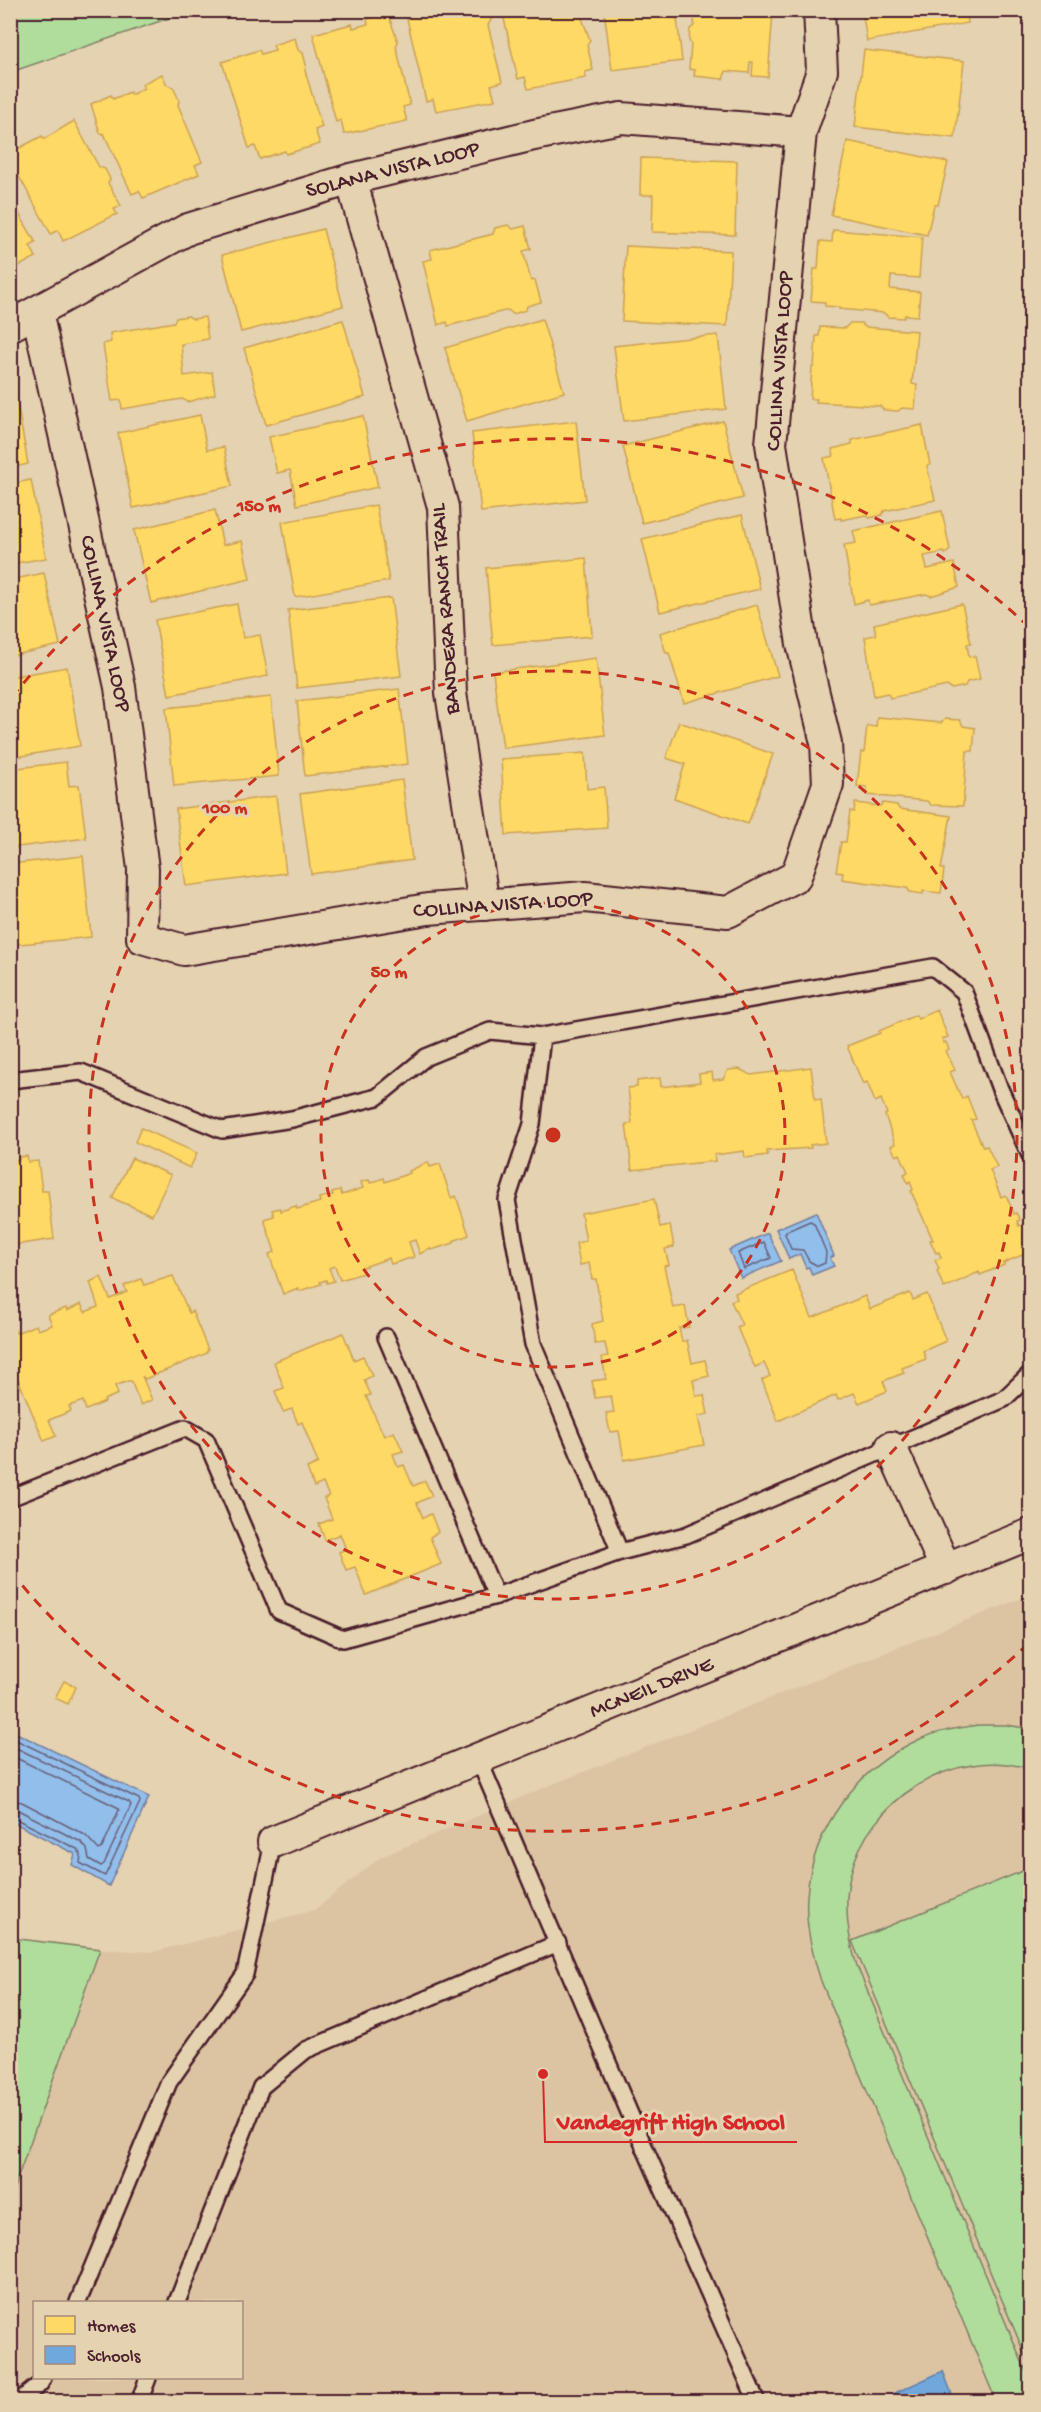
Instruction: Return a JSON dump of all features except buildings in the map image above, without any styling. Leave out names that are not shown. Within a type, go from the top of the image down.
[{"type":"street","name":"COLLINA VISTA LOOP","points":[[37,312],[120,687],[143,869],[142,938],[184,950],[428,909],[585,897],[728,912],[796,876],[828,784],[826,743],[802,644],[771,444],[801,132],[822,71],[819,10]]},
{"type":"street","name":"SOLANA VISTA LOOP","points":[[10,326],[188,229],[351,179],[534,135],[621,118],[801,132]]},
{"type":"street","name":"BANDERA RANCH TRAIL","points":[[351,179],[443,507],[451,693],[484,905]]},
{"type":"street","points":[[891,1447],[946,1569]]},
{"type":"street","name":"MCNEIL DRIVE","points":[[273,1842],[1030,1534]]},
{"type":"lane","points":[[10,1080],[81,1072],[222,1130],[292,1119],[377,1096],[426,1058],[490,1031],[542,1036],[933,967],[964,992],[1000,1089],[1030,1155]]},
{"type":"lane","points":[[542,1036],[532,1124],[507,1200],[532,1344],[620,1552]]},
{"type":"lane","points":[[386,1337],[496,1596]]},
{"type":"lane","points":[[10,1498],[185,1428],[206,1440],[279,1611],[343,1640],[496,1596],[620,1552],[686,1535],[1004,1400],[1030,1374]]},
{"type":"lane","points":[[479,1760],[635,2126],[757,2402]]},
{"type":"lane","points":[[78,2301],[168,2082],[245,1974],[273,1842]]},
{"type":"lane","points":[[177,2301],[261,2087],[306,2050],[558,1943]]},
{"type":"lane","points":[[18,2402],[40,2384],[42,2379]]},
{"type":"lane","points":[[138,2402],[148,2379]]},
{"type":"shaded area","points":[[1030,1595],[1030,2401],[11,2401],[10,2196],[100,1949],[153,1952],[314,1910],[381,1857],[548,1786]]},
{"type":"green space","points":[[11,10],[190,10],[190,11],[11,72]]},
{"type":"green space","points":[[978,1725],[1007,1725],[1030,1729],[1030,1769],[1001,1764],[972,1765],[944,1772],[918,1785],[895,1802],[875,1824],[860,1849],[848,1888],[848,1922],[857,1966],[1030,2381],[1030,2401],[996,2401],[821,1981],[812,1949],[807,1918],[807,1896],[818,1847],[842,1802],[858,1783],[898,1751],[920,1739],[941,1732]]},
{"type":"green space","points":[[1030,1868],[1030,2367],[852,1941]]},
{"type":"green space","points":[[10,1938],[100,1949],[11,2196]]},
{"type":"water","points":[[816,1212],[834,1256],[830,1258],[834,1266],[812,1275],[800,1254],[789,1259],[776,1229]]},
{"type":"water","points":[[768,1233],[781,1261],[741,1278],[729,1250]]},
{"type":"water","points":[[10,1730],[149,1797],[109,1886],[72,1865],[75,1854],[11,1821]]},
{"type":"place","name":"Vandegrift High School","points":[[543,2074]]}]
